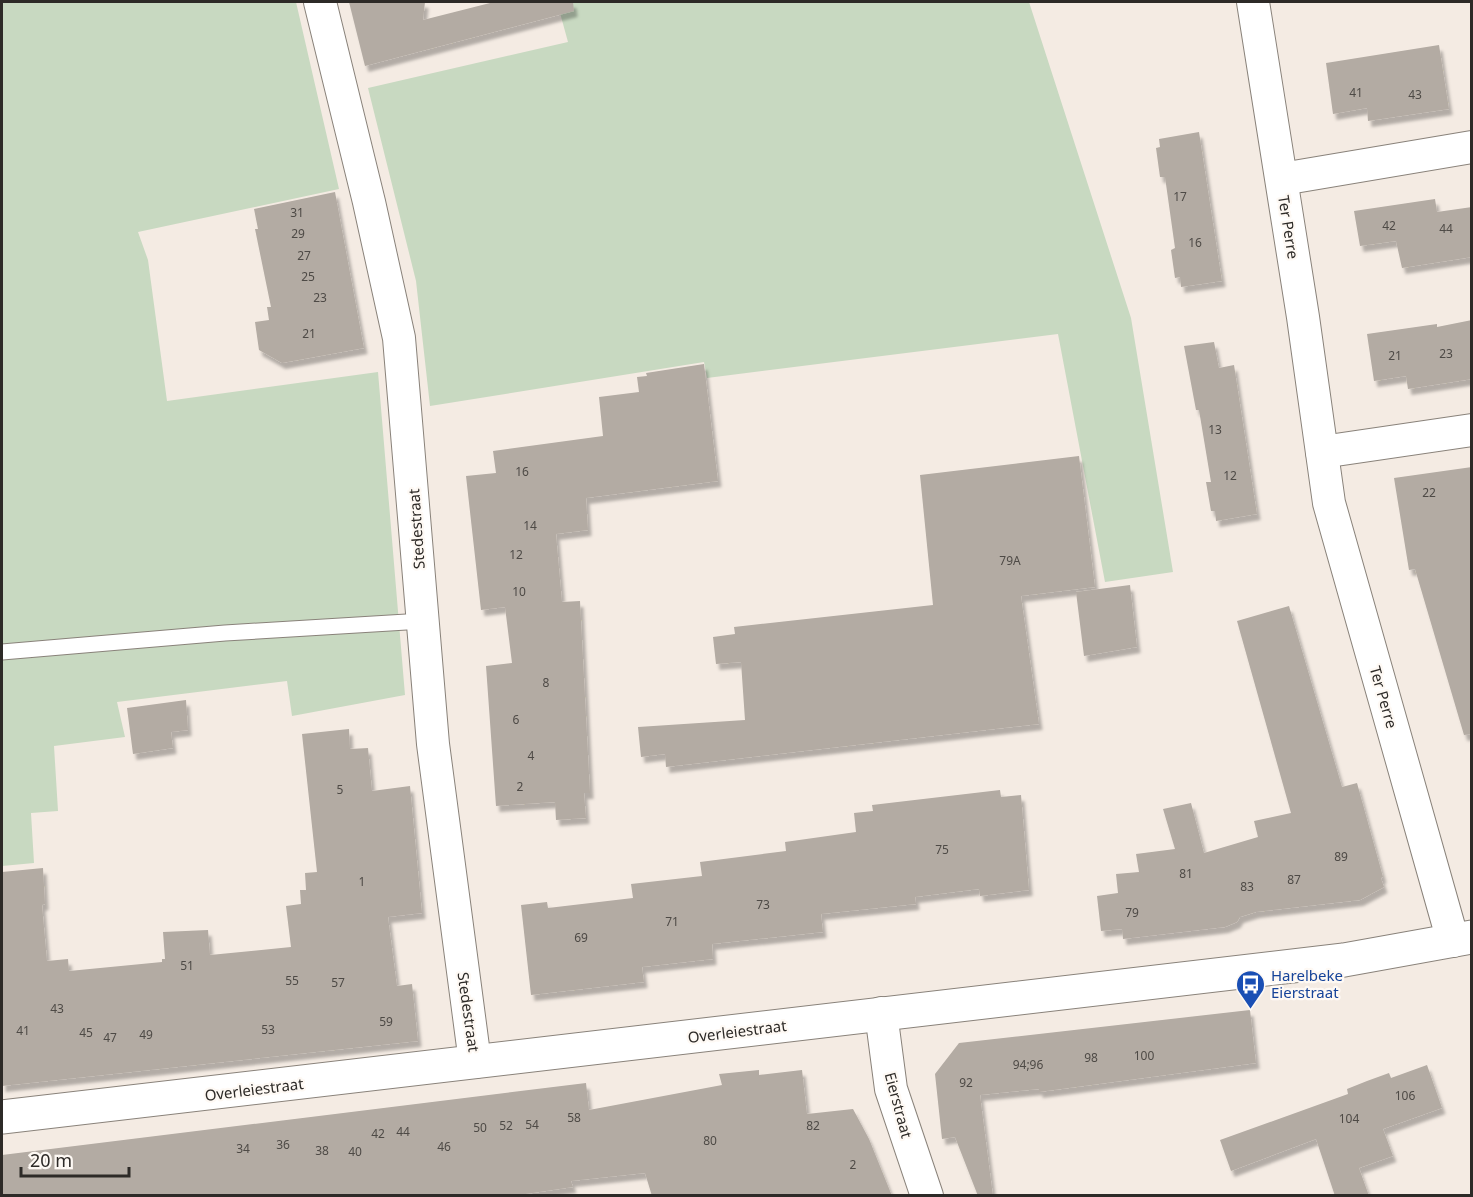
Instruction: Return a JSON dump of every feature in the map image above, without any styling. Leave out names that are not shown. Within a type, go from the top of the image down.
[{"type":"main road","name":"Overleiestraat","points":[[2,1117],[1344,960],[1462,939]]},
{"type":"street","name":"Stedestraat","points":[[320,2],[369,202],[399,338],[433,744],[475,1062]]},
{"type":"street","name":"Ter Perre","points":[[1253,2],[1282,179],[1329,502],[1462,939]]},
{"type":"street","name":"Ter Perre","points":[[1282,179],[1472,147]]},
{"type":"street","points":[[1322,452],[1472,429]]},
{"type":"street","name":"Eierstraat","points":[[881,1013],[891,1089],[927,1196]]},
{"type":"lane","points":[[2,652],[225,633],[423,621]]},
{"type":"green space","points":[[2,2],[296,2],[339,189],[138,232],[148,260],[167,401],[378,372],[405,695],[292,716],[287,681],[117,702],[125,737],[54,746],[58,811],[31,813],[34,863],[2,866]]},
{"type":"green space","points":[[557,2],[1029,2],[1131,318],[1173,572],[1105,582],[1058,334],[707,378],[704,362],[430,406],[416,281],[368,88],[568,42]]},
{"type":"building","points":[[349,2],[425,2],[423,20],[494,2],[573,2],[574,11],[365,66]]},
{"type":"building","points":[[1439,45],[1449,109],[1368,121],[1367,108],[1333,114],[1326,63]]},
{"type":"building","points":[[1199,132],[1222,281],[1181,287],[1180,277],[1175,278],[1171,250],[1175,248],[1165,177],[1160,177],[1156,148],[1160,147],[1159,139]]},
{"type":"building","points":[[335,192],[364,348],[282,363],[259,350],[255,322],[269,320],[267,307],[271,307],[255,229],[258,229],[254,209]]},
{"type":"building","points":[[1435,199],[1437,212],[1472,207],[1472,257],[1402,268],[1396,241],[1360,246],[1354,211]]},
{"type":"building","points":[[1472,320],[1472,379],[1408,389],[1406,376],[1374,381],[1367,334],[1437,324],[1437,327]]},
{"type":"building","points":[[1214,342],[1219,368],[1234,365],[1257,514],[1216,521],[1215,511],[1211,511],[1206,482],[1211,482],[1199,410],[1196,410],[1184,346]]},
{"type":"building","points":[[704,364],[718,481],[586,498],[588,530],[556,534],[562,602],[580,601],[590,793],[584,793],[586,818],[556,820],[555,802],[496,806],[486,666],[512,663],[505,607],[481,610],[466,476],[496,473],[493,451],[603,436],[599,397],[639,392],[637,377],[647,376],[646,373]]},
{"type":"building","points":[[1079,456],[1095,587],[1021,596],[1039,724],[666,767],[665,754],[641,757],[638,727],[745,720],[741,662],[716,664],[713,637],[735,634],[734,627],[933,605],[920,475]]},
{"type":"building","points":[[1472,467],[1472,734],[1464,735],[1415,569],[1409,570],[1394,478]]},
{"type":"building","points":[[1130,585],[1137,647],[1084,656],[1076,592]]},
{"type":"building","points":[[1289,606],[1342,787],[1357,783],[1384,887],[1360,900],[1256,912],[1240,917],[1237,922],[1225,927],[1123,939],[1122,929],[1101,931],[1097,896],[1118,893],[1116,874],[1139,872],[1136,854],[1175,849],[1163,809],[1191,803],[1204,853],[1258,837],[1254,821],[1291,813],[1237,621]]},
{"type":"building","points":[[186,700],[188,730],[171,732],[173,748],[133,754],[127,708]]},
{"type":"building","points":[[349,729],[350,749],[368,748],[372,791],[410,786],[422,913],[388,917],[397,986],[412,984],[418,1041],[2,1086],[2,872],[43,868],[45,904],[42,905],[47,961],[68,959],[69,971],[162,962],[162,959],[165,959],[163,932],[208,930],[210,955],[291,947],[286,906],[301,904],[300,890],[306,890],[305,873],[317,872],[302,734]]},
{"type":"building","points":[[1000,790],[1001,797],[1021,795],[1029,890],[980,896],[979,889],[915,897],[916,904],[821,914],[823,932],[712,944],[713,959],[642,967],[644,982],[531,995],[521,905],[547,902],[548,908],[633,898],[631,884],[702,876],[700,862],[786,851],[785,842],[856,832],[854,813],[873,811],[872,805]]},
{"type":"building","points":[[1250,1010],[1256,1063],[1039,1092],[1039,1089],[980,1095],[993,1196],[978,1196],[955,1137],[942,1139],[935,1074],[959,1043]]},
{"type":"building","points":[[1427,1065],[1442,1108],[1383,1129],[1393,1156],[1359,1168],[1369,1196],[1335,1196],[1316,1139],[1231,1171],[1220,1140],[1348,1094],[1347,1089],[1389,1073],[1391,1078]]},
{"type":"building","points":[[759,1070],[759,1075],[802,1070],[807,1114],[853,1109],[869,1139],[892,1196],[652,1196],[645,1173],[571,1181],[573,1187],[512,1196],[2,1196],[2,1155],[586,1083],[589,1110],[722,1085],[719,1074]]},
{"type":"place","name":"Harelbeke Eierstraat","points":[[1250,1010]]}]
